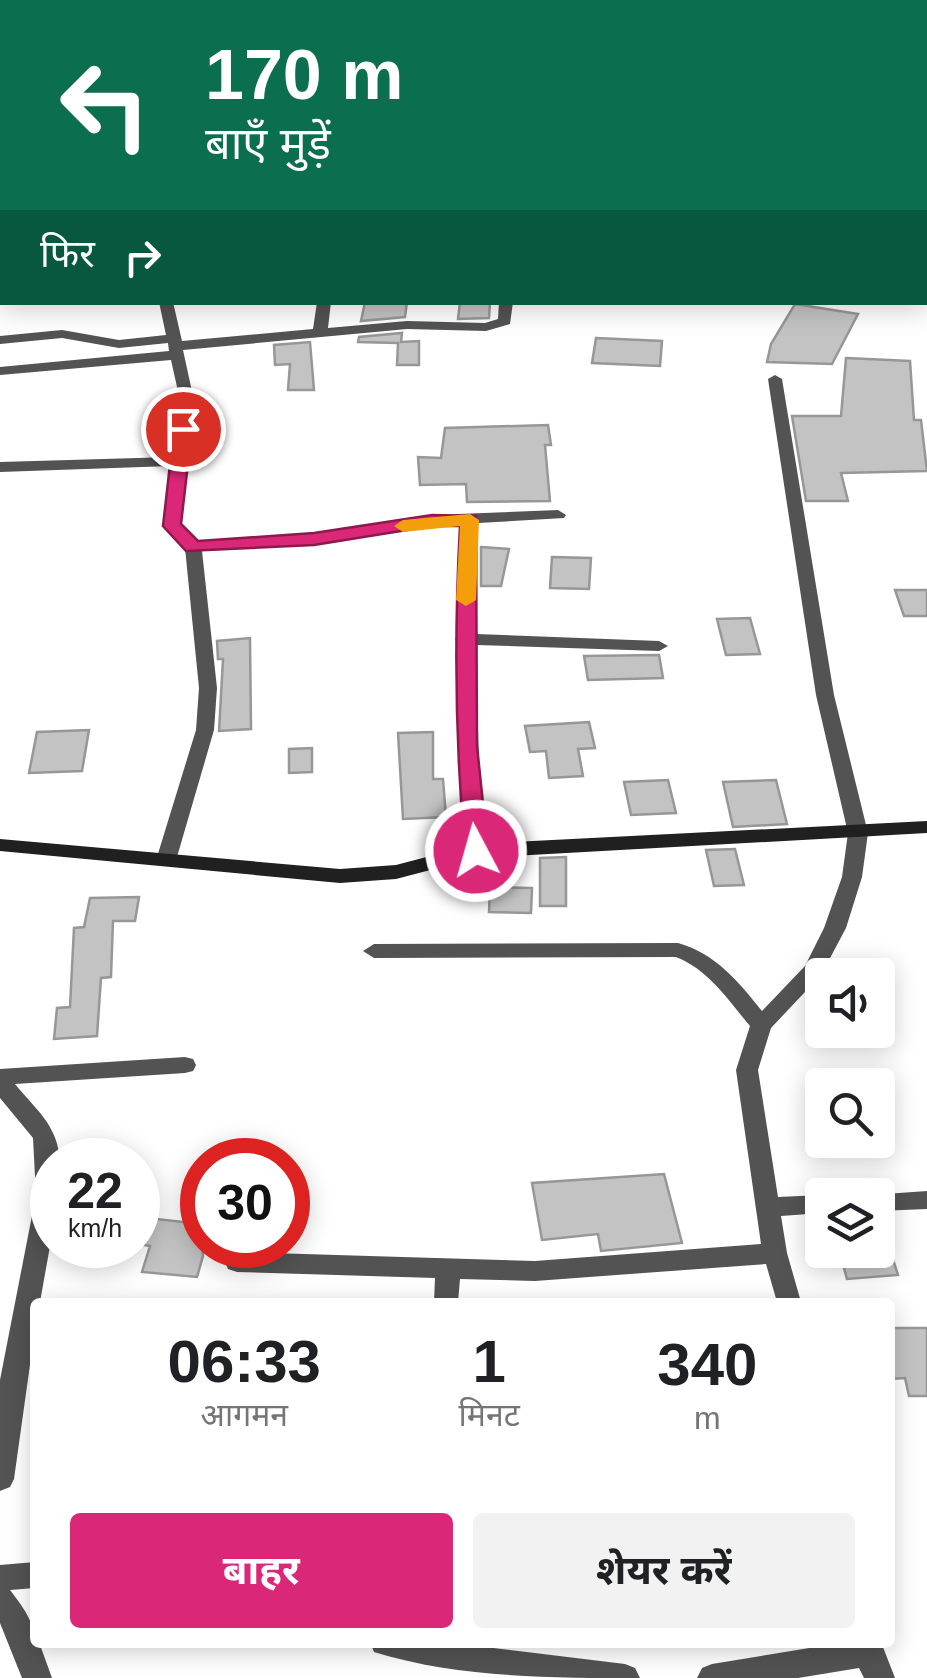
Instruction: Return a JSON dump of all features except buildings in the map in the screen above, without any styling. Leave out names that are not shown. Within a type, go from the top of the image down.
[{"type":"street","points":[[166,857],[187,781],[200,750],[208,688],[193,547],[172,526],[186,396],[167,305]]},
{"type":"street","points":[[320,332],[324,305]]},
{"type":"street","points":[[0,371],[176,346],[406,324],[486,328],[505,321],[506,305]]},
{"type":"street","points":[[0,340],[62,334],[119,344],[176,346]]},
{"type":"street","points":[[775,379],[825,695],[858,833],[852,877],[835,928],[814,970],[761,1025],[747,1070],[766,1207],[788,1298]]},
{"type":"street","points":[[0,468],[180,461]]},
{"type":"street","points":[[193,547],[314,539],[432,520],[558,515]]},
{"type":"street","points":[[470,520],[464,639],[466,746],[476,851]]},
{"type":"street","points":[[464,639],[658,646]]},
{"type":"street","points":[[0,845],[166,857],[340,876],[396,872],[476,851],[927,827]]},
{"type":"street","points":[[374,951],[678,950],[698,956],[711,966],[761,1025]]},
{"type":"street","points":[[0,1479],[7,1366],[48,1195],[49,1168],[40,1124],[16,1105],[0,1077],[185,1065]]},
{"type":"street","points":[[895,1201],[927,1200]]},
{"type":"street","points":[[766,1207],[805,1205]]},
{"type":"street","points":[[310,1264],[535,1271],[775,1253]]},
{"type":"street","points":[[446,1298],[448,1269]]},
{"type":"street","points":[[0,1578],[30,1575]]},
{"type":"street","points":[[0,1599],[17,1623],[37,1678]]},
{"type":"street","points":[[408,1648],[441,1656],[625,1678]]},
{"type":"street","points":[[712,1678],[871,1658]]},
{"type":"slow traffic","points":[[403,526],[432,520],[470,520],[466,600]]},
{"type":"route","points":[[183,429],[172,526],[193,547],[314,539],[432,520],[470,520],[464,639],[466,746],[476,851]]}]
